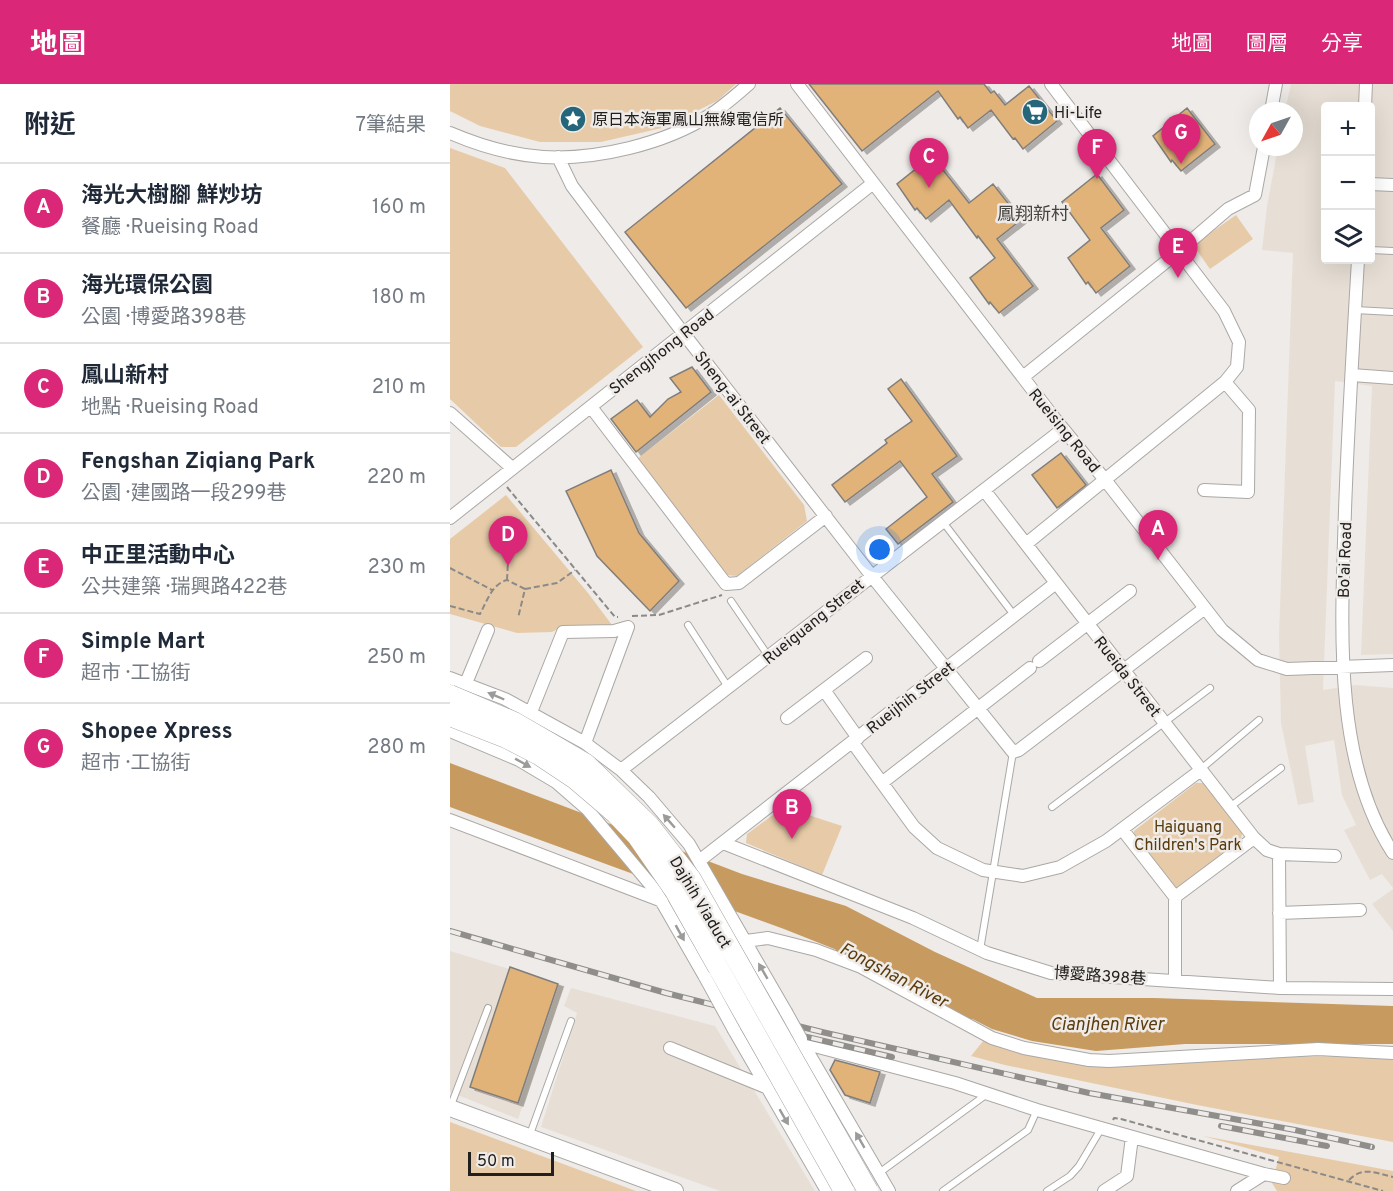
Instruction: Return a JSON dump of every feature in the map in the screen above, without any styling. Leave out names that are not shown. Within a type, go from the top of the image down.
[{"type":"main road","name":"Dajhih Viaduct","points":[[450,695],[514,722],[586,764],[649,825],[690,879],[868,1191]]},
{"type":"main road","name":"Dajhih Viaduct","points":[[450,716],[506,738],[539,755],[575,779],[637,836],[675,891],[844,1191]]},
{"type":"street","points":[[450,133],[495,148],[542,157],[616,151],[663,137],[709,115],[749,84]]},
{"type":"street","name":"Rueising Road","points":[[797,84],[872,184],[1222,630],[1258,660],[1287,669],[1393,665]]},
{"type":"street","points":[[1026,544],[1225,382],[1238,367],[1239,342],[1224,311],[1051,84]]},
{"type":"street","points":[[1273,102],[1276,84]]},
{"type":"street","points":[[1365,102],[1366,84]]},
{"type":"street","points":[[1023,377],[1228,209],[1255,195],[1262,156]]},
{"type":"street","name":"Sheng-ai Street","points":[[558,157],[572,186],[684,334],[871,575],[1013,752]]},
{"type":"street","name":"Shengjhong Road","points":[[450,518],[872,184]]},
{"type":"street","points":[[1375,184],[1393,185]]},
{"type":"street","name":"Bo'ai Road","points":[[1358,264],[1342,613],[1342,666],[1355,756],[1367,798],[1393,853]]},
{"type":"street","points":[[1352,375],[1393,378]]},
{"type":"street","points":[[1204,490],[1248,492],[1249,410],[1225,382]]},
{"type":"street","points":[[591,407],[726,584],[739,583],[826,516]]},
{"type":"street","points":[[450,413],[512,468]]},
{"type":"street","name":"Rueiguang Street","points":[[621,771],[871,575],[1063,429]]},
{"type":"street","name":"Rueida Street","points":[[984,490],[1254,838],[1267,850],[1279,854]]},
{"type":"street","name":"Rueijhih Street","points":[[1056,583],[855,741],[914,827],[937,848],[982,870],[1023,876],[1060,867],[1106,841],[1201,770]]},
{"type":"street","points":[[882,782],[1130,591]]},
{"type":"street","points":[[1013,752],[1019,750],[1205,608]]},
{"type":"street","points":[[531,712],[563,632],[614,631],[628,627],[585,743]]},
{"type":"street","points":[[466,683],[488,630]]},
{"type":"street","points":[[788,718],[866,658]]},
{"type":"street","points":[[450,678],[531,712],[585,743],[621,771],[649,797],[689,844],[889,1191]]},
{"type":"street","points":[[701,864],[723,843],[855,741],[824,690]]},
{"type":"street","points":[[450,731],[519,760],[556,782],[587,809],[656,890],[828,1191]]},
{"type":"street","points":[[450,820],[662,901]]},
{"type":"street","points":[[1122,829],[1175,897],[1175,981]]},
{"type":"street","points":[[1175,897],[1254,838]]},
{"type":"street","name":"博愛路398巷","points":[[723,843],[913,918],[980,950],[1051,973],[1280,988],[1393,989]]},
{"type":"street","points":[[1280,988],[1279,854],[1335,856]]},
{"type":"street","points":[[1279,913],[1360,910]]},
{"type":"street","points":[[742,936],[768,938],[816,950],[861,967],[992,1038],[1024,1048],[1089,1060],[1318,1049],[1393,1053]]},
{"type":"street","points":[[802,1041],[955,1083],[1105,1130],[1284,1178]]},
{"type":"street","points":[[670,1048],[768,1088]]},
{"type":"street","points":[[450,1108],[675,1191]]},
{"type":"street","points":[[1104,1191],[1127,1176],[1132,1137]]},
{"type":"street","points":[[1237,1191],[1264,1174]]},
{"type":"lane","points":[[1375,250],[1393,251]]},
{"type":"lane","points":[[1355,310],[1393,312]]},
{"type":"lane","points":[[943,521],[1014,615]]},
{"type":"lane","points":[[731,601],[769,657]]},
{"type":"lane","points":[[688,625],[729,688]]},
{"type":"lane","points":[[1052,807],[1210,688]]},
{"type":"lane","points":[[1201,770],[1259,720]]},
{"type":"lane","points":[[980,950],[995,872],[1013,752]]},
{"type":"lane","points":[[1230,807],[1281,768]]},
{"type":"lane","points":[[450,1108],[488,1008]]},
{"type":"lane","points":[[529,1137],[571,1021]]},
{"type":"lane","points":[[879,1173],[987,1094]]},
{"type":"lane","points":[[943,1191],[1028,1130],[1037,1110]]},
{"type":"lane","points":[[1047,1191],[1070,1176],[1105,1130]]},
{"type":"path","points":[[504,485],[615,617],[659,615],[722,595]]},
{"type":"path","points":[[507,580],[508,561]]},
{"type":"path","points":[[450,568],[492,590]]},
{"type":"path","points":[[450,606],[480,614],[492,590],[500,582],[507,580],[525,589],[557,583],[576,570]]},
{"type":"path","points":[[518,618],[525,589]]},
{"type":"path","points":[[1105,1130],[1114,1118],[1383,1191]]},
{"type":"path","points":[[1348,1181],[1356,1173],[1366,1171],[1393,1177]]},
{"type":"shaded area","points":[[1291,84],[1393,84],[1393,654],[1361,655],[1372,386],[1335,381],[1323,690],[1356,685],[1393,688],[1393,888],[1382,874],[1370,880],[1344,830],[1356,825],[1342,795],[1334,740],[1305,746],[1314,802],[1298,805],[1281,723],[1279,635],[1293,253],[1262,250],[1276,156],[1303,156],[1303,102],[1287,102]]},
{"type":"shaded area","points":[[1393,889],[1393,931],[1372,904]]},
{"type":"shaded area","points":[[450,951],[565,986],[518,1119],[450,1092]]},
{"type":"shaded area","points":[[571,988],[715,1026],[815,1191],[720,1191],[541,1127],[577,1013],[564,1006]]},
{"type":"green space","name":"原日本海軍鳳山無線電信所","points":[[450,84],[736,84],[717,101],[662,128],[601,142],[540,142],[480,126],[450,111]]},
{"type":"green space","points":[[450,148],[505,168],[643,347],[516,447],[501,447],[450,399]]},
{"type":"green space","points":[[1236,215],[1253,239],[1210,269],[1193,245]]},
{"type":"green space","points":[[719,395],[804,505],[807,521],[737,576],[726,575],[637,459]]},
{"type":"green space","points":[[506,495],[612,625],[562,627],[552,632],[517,633],[450,614],[450,539]]},
{"type":"green space","name":"Haiguang Children's Park","points":[[1196,783],[1205,783],[1242,832],[1241,842],[1179,888],[1171,885],[1135,840],[1134,831]]},
{"type":"green space","points":[[784,807],[842,826],[822,875],[746,843],[747,834]]},
{"type":"green space","points":[[988,1035],[1109,1057],[1393,1056],[1393,1142],[1197,1105],[971,1056]]},
{"type":"green space","points":[[450,1122],[636,1191],[450,1191]]},
{"type":"green space","points":[[1203,1136],[1393,1171],[1393,1191],[1277,1191],[1272,1183],[1279,1157]]},
{"type":"water","name":"Cianjhen River","points":[[450,763],[742,874],[846,906],[935,952],[1037,998],[1154,998],[1393,1006],[1393,1044],[1185,1044],[1096,1051],[1032,1041],[992,1029],[941,1003],[900,975],[784,929],[450,807]]},
{"type":"building","points":[[809,84],[984,84],[991,93],[994,91],[1005,105],[1029,86],[1057,121],[1023,149],[991,110],[968,128],[960,117],[958,119],[938,91],[862,151]]},
{"type":"building","points":[[780,108],[842,184],[686,308],[625,232]]},
{"type":"building","points":[[1187,108],[1215,144],[1181,171],[1172,160],[1171,162],[1153,136]]},
{"type":"building","points":[[932,156],[969,203],[993,184],[1021,220],[997,239],[1033,286],[999,313],[990,302],[989,304],[970,278],[995,258],[978,236],[977,238],[949,200],[926,219],[917,208],[915,210],[897,184]]},
{"type":"building","points":[[1097,174],[1124,210],[1101,228],[1130,266],[1096,293],[1088,282],[1086,284],[1068,258],[1090,240],[1062,202]]},
{"type":"building","points":[[692,367],[711,392],[636,452],[611,419],[637,400],[650,417],[668,399],[681,392],[670,378]]},
{"type":"building","points":[[901,379],[957,456],[932,474],[953,502],[898,544],[886,529],[927,497],[900,461],[845,502],[832,485],[887,443],[885,440],[912,421],[888,389]]},
{"type":"building","points":[[1061,453],[1086,485],[1057,508],[1032,475]]},
{"type":"building","points":[[611,470],[639,533],[679,581],[650,611],[597,556],[566,491]]},
{"type":"building","points":[[510,967],[558,984],[518,1103],[470,1087]]},
{"type":"building","points":[[835,1060],[880,1072],[870,1103],[845,1095],[830,1070]]},
{"type":"waterway","name":"Fongshan River","points":[[846,950],[928,997],[964,1012]]},
{"type":"railway","points":[[450,931],[666,993],[822,1032],[1089,1093],[1295,1130],[1372,1147]]},
{"type":"railway","points":[[790,1033],[892,1057]]},
{"type":"railway","points":[[1221,1126],[1327,1146]]},
{"type":"place","name":"Hi-Life","points":[[1035,112]]},
{"type":"place","name":"原日本海軍鳳山無線電信所","points":[[573,119]]},
{"type":"place","name":"Shopee Xpress","points":[[1181,164]]},
{"type":"place","name":"Simple Mart","points":[[1097,179]]},
{"type":"place","name":"鳳山新村","points":[[929,188]]},
{"type":"place","name":"中正里活動中心","points":[[1178,278]]},
{"type":"place","name":"海光大樹腳 鮮炒坊","points":[[1158,560]]},
{"type":"place","name":"Fengshan Ziqiang Park","points":[[508,566]]},
{"type":"place","name":"海光環保公園","points":[[792,839]]},
{"type":"district","name":"鳳翔新村","points":[[1033,214]]}]
